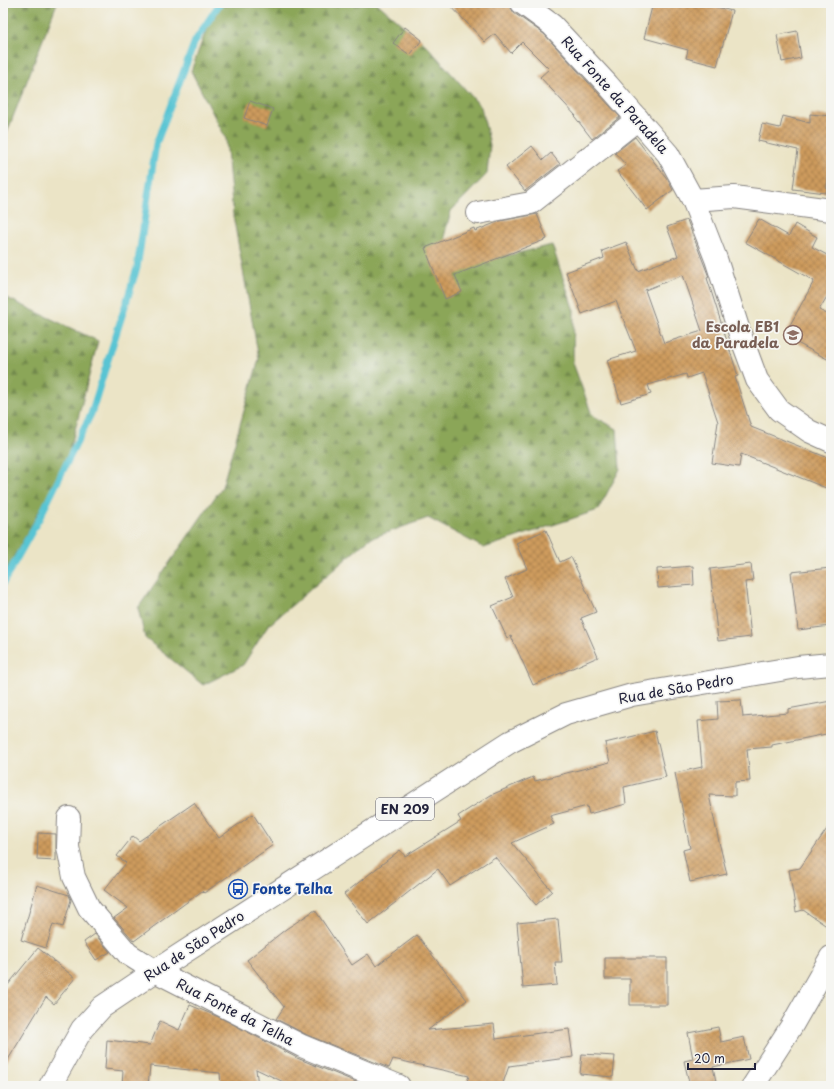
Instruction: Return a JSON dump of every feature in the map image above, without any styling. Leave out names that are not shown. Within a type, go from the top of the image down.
[{"type":"street","name":"Rua Fonte da Paradela","points":[[522,3],[552,25],[608,85],[668,154],[693,200],[716,258],[740,334],[757,380],[778,410],[809,431],[831,441]]},
{"type":"street","points":[[478,213],[531,204],[638,120]]},
{"type":"street","points":[[693,200],[734,197],[831,210]]},
{"type":"street","name":"Rua de São Pedro","points":[[50,1086],[82,1029],[102,1007],[155,971],[510,742],[566,714],[632,695],[831,664]]},
{"type":"street","name":"Rua Fonte da Telha","points":[[69,818],[68,847],[74,877],[89,908],[128,954],[155,971],[302,1046],[399,1086]]},
{"type":"street","points":[[753,1086],[791,1027],[831,957]]},
{"type":"green space","points":[[3,3],[57,3],[3,143]]},
{"type":"green space","points":[[220,3],[377,3],[427,46],[481,107],[490,145],[487,174],[451,211],[445,233],[450,269],[552,245],[574,311],[573,363],[592,415],[617,429],[620,469],[598,510],[484,548],[428,518],[369,539],[268,626],[243,665],[203,685],[145,638],[138,608],[222,487],[259,359],[233,215],[226,139],[191,71],[211,17]]},
{"type":"green space","points":[[3,296],[98,341],[67,461],[3,577]]},
{"type":"building","points":[[448,3],[510,3],[514,13],[544,34],[620,117],[592,139],[575,117],[576,116],[540,77],[549,69],[522,42],[511,53],[495,34],[485,42]]},
{"type":"building","points":[[653,3],[701,3],[732,11],[717,66],[686,58],[688,50],[644,38]]},
{"type":"building","points":[[405,27],[422,40],[410,55],[393,43]]},
{"type":"building","points":[[797,31],[801,58],[782,62],[777,35]]},
{"type":"building","points":[[250,101],[273,109],[267,126],[244,118]]},
{"type":"building","points":[[810,114],[831,116],[831,154],[826,193],[793,189],[798,150],[758,141],[762,124],[780,128],[783,116],[810,123]]},
{"type":"building","points":[[635,137],[668,180],[673,190],[647,210],[617,171],[626,165],[615,153]]},
{"type":"building","points":[[532,146],[543,160],[551,153],[560,164],[525,191],[506,167]]},
{"type":"building","points":[[537,214],[547,239],[455,275],[462,292],[445,299],[425,248],[474,228],[475,231],[500,221]]},
{"type":"building","points":[[759,219],[789,236],[795,224],[817,237],[812,247],[827,255],[831,249],[831,290],[819,310],[831,316],[831,361],[784,336],[814,281],[745,242]]},
{"type":"building","points":[[687,220],[709,277],[707,278],[738,376],[735,377],[751,427],[831,459],[831,490],[741,454],[739,467],[712,463],[718,422],[702,373],[687,378],[686,374],[648,385],[651,394],[621,403],[607,360],[636,351],[616,301],[582,314],[566,272],[604,258],[602,251],[626,242],[638,271],[678,256],[667,227]],"holes":[[[683,275],[702,331],[664,343],[645,290]]]},
{"type":"building","points":[[546,530],[560,562],[571,557],[596,612],[581,618],[598,657],[533,685],[511,636],[507,638],[492,606],[513,597],[505,579],[527,569],[516,543]]},
{"type":"building","points":[[751,564],[753,581],[745,582],[751,637],[718,641],[710,569]]},
{"type":"building","points":[[693,566],[694,585],[658,588],[657,569]]},
{"type":"building","points":[[831,568],[831,626],[798,630],[791,572]]},
{"type":"building","points":[[741,700],[743,717],[788,713],[788,709],[831,701],[831,733],[772,745],[772,747],[747,749],[750,781],[735,782],[735,796],[709,795],[727,874],[690,882],[683,850],[690,848],[675,773],[702,767],[698,721],[718,719],[717,701]]},
{"type":"building","points":[[655,731],[666,777],[624,787],[626,804],[589,814],[587,806],[550,816],[554,824],[512,843],[552,891],[536,905],[495,857],[450,886],[438,869],[368,924],[344,894],[400,850],[405,856],[461,821],[458,816],[491,795],[533,777],[535,781],[610,762],[605,743]]},
{"type":"building","points":[[194,803],[219,838],[253,814],[273,845],[204,893],[202,891],[134,941],[114,918],[128,908],[104,890],[126,863],[117,856],[133,836],[139,841]]},
{"type":"building","points":[[831,823],[831,929],[803,910],[796,912],[789,870],[800,868]]},
{"type":"building","points":[[38,833],[56,834],[56,861],[37,860]]},
{"type":"building","points":[[37,885],[69,895],[71,900],[63,927],[53,924],[46,948],[21,940]]},
{"type":"building","points":[[315,910],[352,965],[368,954],[376,966],[417,935],[467,1000],[428,1030],[494,1024],[496,1039],[569,1029],[573,1057],[509,1066],[502,1086],[465,1086],[469,1076],[393,1059],[389,1068],[307,1035],[276,1019],[284,1007],[247,960],[286,929]]},
{"type":"building","points":[[558,919],[562,962],[555,962],[557,985],[523,988],[517,923]]},
{"type":"building","points":[[95,934],[110,952],[96,960],[84,942]]},
{"type":"building","points":[[38,948],[53,960],[53,962],[54,961],[75,978],[54,1004],[46,997],[3,1068],[3,991]]},
{"type":"building","points":[[605,958],[667,958],[667,1005],[630,1005],[630,979],[605,979]]},
{"type":"building","points":[[190,1005],[221,1018],[297,1058],[366,1086],[292,1086],[256,1069],[258,1086],[221,1086],[220,1073],[150,1066],[148,1086],[122,1086],[123,1071],[105,1069],[107,1040],[150,1045],[160,1021],[179,1030]]},
{"type":"building","points":[[718,1027],[721,1042],[744,1037],[749,1059],[713,1067],[717,1086],[690,1086],[684,1061],[693,1059],[688,1033]]},
{"type":"building","points":[[582,1054],[615,1056],[613,1077],[580,1074]]},
{"type":"waterway","points":[[3,583],[40,517],[91,414],[137,268],[156,144],[195,41],[220,3]]},
{"type":"place","name":"Escola EB1 da Paradela","points":[[793,335]]},
{"type":"place","name":"Fonte Telha","points":[[238,889]]}]
